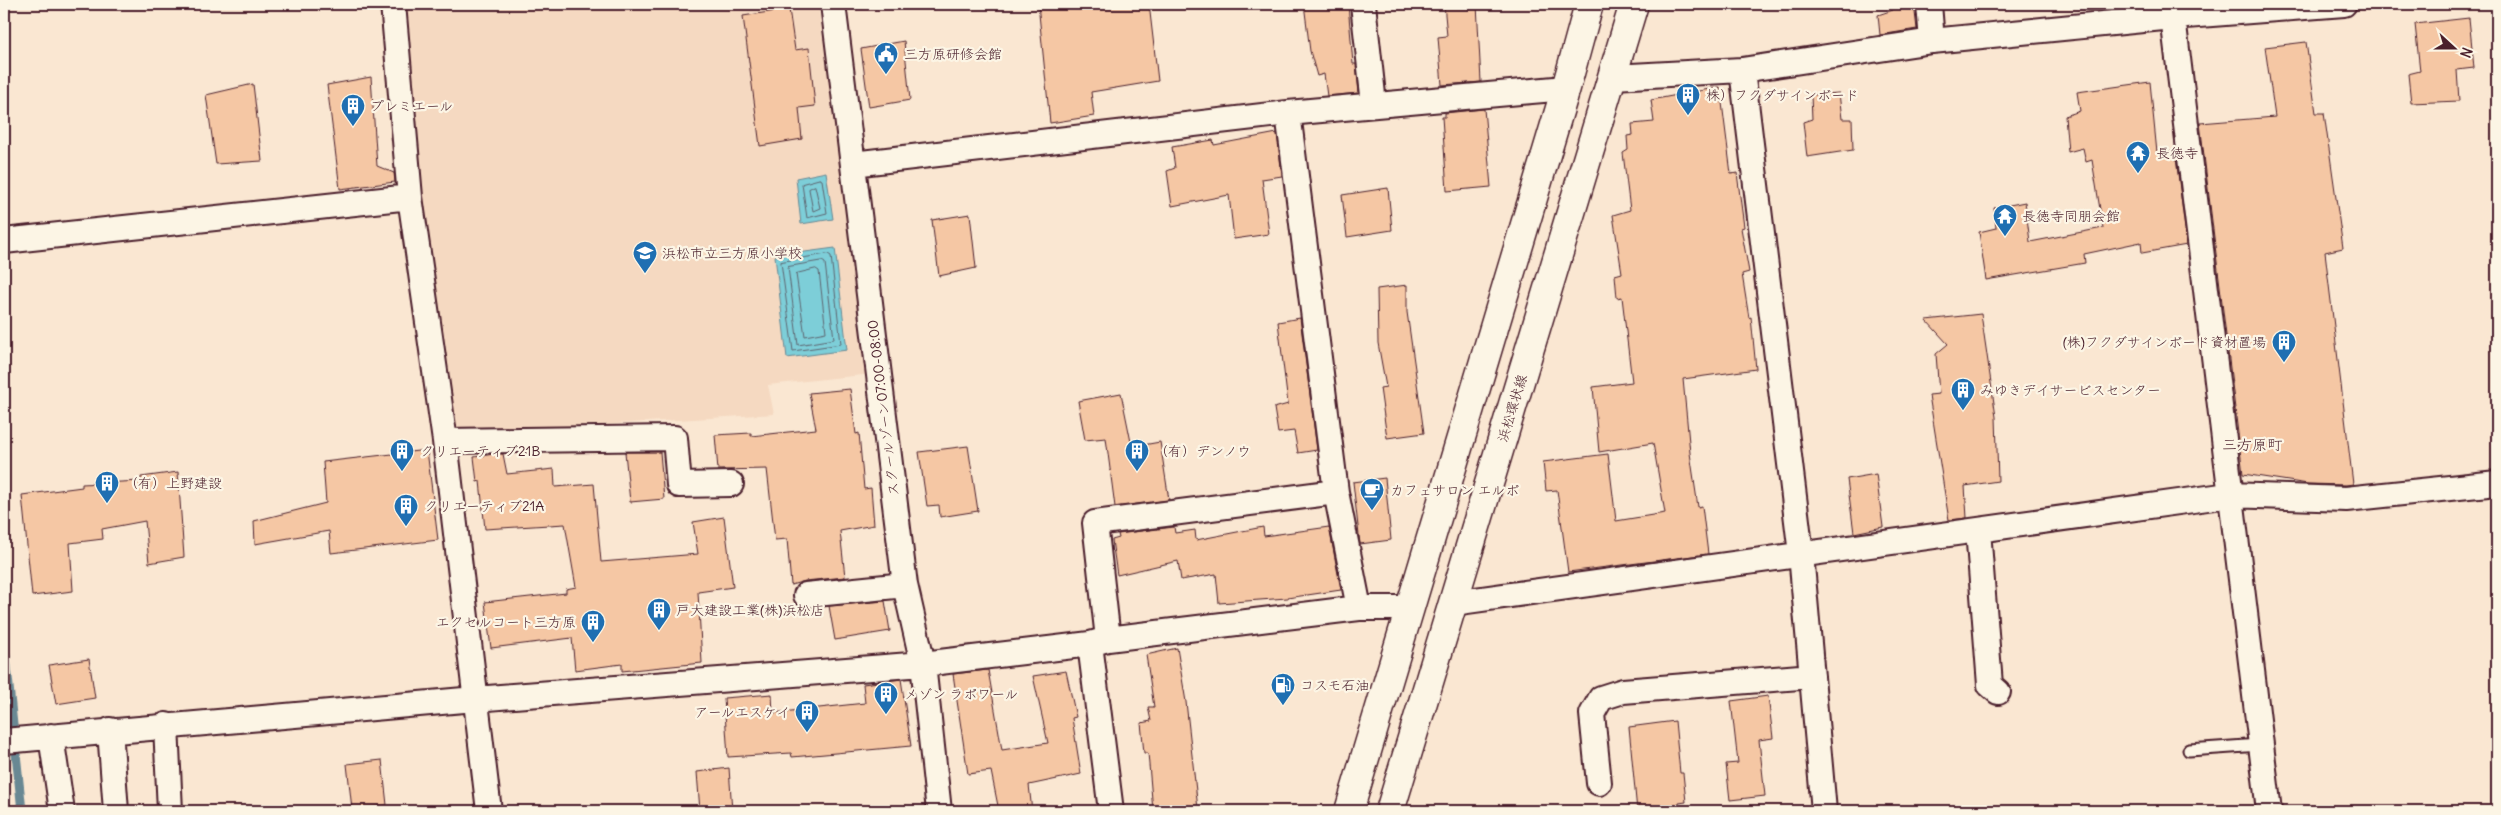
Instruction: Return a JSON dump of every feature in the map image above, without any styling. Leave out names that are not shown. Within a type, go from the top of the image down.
[{"type":"highway","points":[[1349,811],[1566,88],[1589,4]]},
{"type":"highway","name":"浜松環状線","points":[[1390,811],[1634,4]]},
{"type":"street","points":[[393,4],[410,197],[445,441],[489,811]]},
{"type":"street","name":"スクールゾーン07:00-08:00","points":[[833,4],[905,585],[923,664],[939,811]]},
{"type":"street","points":[[1363,4],[1374,104]]},
{"type":"street","points":[[1929,4],[1932,41]]},
{"type":"street","points":[[1613,77],[1742,70],[1932,41],[2172,17],[2344,4]]},
{"type":"street","points":[[2172,17],[2269,811]]},
{"type":"street","points":[[1742,70],[1801,554],[1824,811]]},
{"type":"street","points":[[853,164],[1288,113],[1566,88]]},
{"type":"street","points":[[1288,113],[1336,492],[1359,608]]},
{"type":"street","points":[[4,241],[410,197]]},
{"type":"street","points":[[445,441],[675,438],[679,485],[731,484]]},
{"type":"street","points":[[1453,603],[2229,495],[2346,499],[2497,483]]},
{"type":"street","points":[[1111,811],[1099,641],[1095,523],[1336,492]]},
{"type":"street","points":[[1978,530],[1990,684],[1998,692]]},
{"type":"street","points":[[806,595],[905,585]]},
{"type":"street","points":[[12,740],[166,724],[923,664],[1359,608],[1410,608]]},
{"type":"street","points":[[1599,783],[1592,714],[1601,698],[1623,692],[1812,676]]},
{"type":"street","points":[[166,724],[170,811]]},
{"type":"street","points":[[110,730],[116,811]]},
{"type":"street","points":[[52,736],[62,811]]},
{"type":"lane","points":[[2189,750],[2260,745]]},
{"type":"shaded area","name":"浜松市立三方原小学校","points":[[403,4],[818,4],[872,374],[768,385],[774,414],[455,434],[417,175]]},
{"type":"water","points":[[826,172],[833,219],[801,224],[796,178]]},
{"type":"water","points":[[835,248],[847,350],[787,358],[775,256]]},
{"type":"building","points":[[1038,4],[1149,4],[1158,81],[1091,92],[1094,116],[1050,123]]},
{"type":"building","points":[[1304,4],[1348,4],[1353,64],[1356,64],[1359,93],[1327,96],[1324,74],[1317,76],[1310,51]]},
{"type":"building","points":[[1444,4],[1477,4],[1481,82],[1442,85],[1438,37],[1447,36]]},
{"type":"building","points":[[1893,4],[1914,4],[1917,29],[1880,35],[1878,15],[1893,10]]},
{"type":"building","points":[[789,9],[795,50],[809,48],[815,106],[799,108],[802,139],[760,146],[743,16]]},
{"type":"building","points":[[2469,18],[2474,68],[2457,70],[2459,101],[2411,103],[2408,74],[2420,71],[2415,24]]},
{"type":"building","name":"三方原研修会館","points":[[904,41],[910,100],[869,107],[861,49]]},
{"type":"building","name":"(株)フクダサインボード資材置場","points":[[2306,42],[2316,113],[2324,113],[2343,248],[2325,252],[2353,484],[2346,485],[2308,484],[2243,474],[2200,123],[2275,117],[2265,47]]},
{"type":"building","name":"プレミエール","points":[[371,77],[377,166],[394,173],[395,182],[340,189],[327,85]]},
{"type":"building","name":"長徳寺","points":[[2150,82],[2157,153],[2175,150],[2187,245],[2142,253],[2141,242],[2084,254],[2085,263],[1986,280],[1979,232],[1996,228],[1994,208],[2025,202],[2030,242],[2103,228],[2092,160],[2086,162],[2083,148],[2068,152],[2065,116],[2080,111],[2077,92]]},
{"type":"building","points":[[253,84],[262,161],[216,164],[206,95]]},
{"type":"building","points":[[1720,87],[1731,174],[1737,173],[1744,227],[1741,228],[1749,272],[1742,274],[1749,318],[1751,317],[1756,369],[1683,379],[1690,453],[1698,507],[1702,506],[1708,554],[1568,572],[1557,490],[1546,491],[1543,462],[1608,454],[1616,521],[1665,513],[1653,443],[1599,452],[1593,387],[1632,382],[1622,297],[1617,298],[1615,275],[1622,273],[1613,215],[1630,210],[1623,153],[1628,150],[1627,136],[1633,135],[1632,124],[1654,122],[1651,100]]},
{"type":"building","points":[[1839,93],[1842,119],[1852,119],[1853,150],[1807,157],[1803,122],[1812,119],[1811,95]]},
{"type":"building","points":[[1484,109],[1491,187],[1447,191],[1442,117],[1445,117],[1445,113]]},
{"type":"building","points":[[1277,133],[1282,176],[1262,179],[1269,234],[1234,239],[1229,195],[1172,206],[1167,171],[1175,168],[1172,147],[1213,140],[1214,145]]},
{"type":"building","points":[[1388,188],[1392,230],[1347,237],[1342,195]]},
{"type":"building","points":[[970,214],[976,268],[939,276],[932,220]]},
{"type":"building","points":[[1407,285],[1407,312],[1424,433],[1387,438],[1380,388],[1386,387],[1378,343],[1377,289]]},
{"type":"building","name":"みゆきデイサービスセンター","points":[[1981,314],[1996,417],[1998,481],[1965,486],[1967,518],[1949,520],[1929,395],[1939,394],[1936,354],[1948,344],[1926,320]]},
{"type":"building","points":[[1300,318],[1317,450],[1298,453],[1294,431],[1278,433],[1274,408],[1288,404],[1278,322]]},
{"type":"building","points":[[850,389],[856,434],[859,433],[864,489],[871,488],[874,525],[840,531],[845,577],[805,581],[791,585],[787,539],[775,540],[767,469],[718,470],[715,435],[751,433],[751,436],[816,429],[809,393]]},
{"type":"building","points":[[1121,393],[1132,447],[1160,442],[1169,500],[1115,507],[1106,438],[1085,440],[1078,401]]},
{"type":"building","points":[[968,446],[978,511],[940,517],[939,505],[927,506],[919,452]]},
{"type":"building","points":[[427,450],[438,540],[331,553],[329,531],[255,544],[254,521],[326,503],[323,462]]},
{"type":"building","points":[[625,452],[660,452],[664,499],[630,502]]},
{"type":"building","points":[[503,454],[507,474],[554,469],[555,487],[594,484],[601,562],[698,554],[693,522],[724,517],[733,587],[698,592],[702,663],[622,671],[622,664],[575,670],[572,638],[491,648],[485,602],[566,593],[566,589],[576,587],[565,524],[485,529],[480,481],[477,482],[474,457]]},
{"type":"building","points":[[178,472],[184,557],[149,563],[145,521],[102,529],[103,539],[70,543],[73,591],[32,596],[22,495],[82,487],[82,484],[141,481],[141,477]]},
{"type":"building","points":[[1876,474],[1883,527],[1854,533],[1847,479]]},
{"type":"building","name":"カフェサロン エルボ","points":[[1385,478],[1391,540],[1360,544],[1353,482]]},
{"type":"building","points":[[1174,527],[1175,533],[1195,530],[1196,540],[1263,527],[1264,536],[1329,527],[1341,590],[1287,598],[1219,603],[1216,574],[1181,580],[1178,561],[1117,575],[1112,540],[1119,538],[1118,534]]},
{"type":"building","points":[[885,601],[890,631],[835,640],[829,606]]},
{"type":"building","points":[[1177,648],[1186,702],[1198,809],[1153,811],[1148,753],[1144,753],[1141,723],[1151,721],[1148,707],[1154,707],[1146,655]]},
{"type":"building","points":[[89,659],[95,698],[56,704],[49,665]]},
{"type":"building","points":[[988,670],[1002,750],[1048,743],[1033,676],[1066,671],[1076,717],[1072,718],[1081,774],[1029,785],[1032,811],[999,811],[991,771],[968,774],[953,674]]},
{"type":"building","points":[[901,679],[911,746],[792,757],[791,753],[728,757],[724,698],[772,694],[773,713],[865,703],[863,684]]},
{"type":"building","points":[[1768,696],[1773,738],[1759,740],[1765,796],[1730,800],[1726,764],[1738,763],[1731,701]]},
{"type":"building","points":[[1675,721],[1680,773],[1683,773],[1686,802],[1679,803],[1679,811],[1637,811],[1629,727]]},
{"type":"building","points":[[382,760],[387,805],[352,809],[347,764]]},
{"type":"building","points":[[729,768],[732,811],[700,811],[697,772]]},
{"type":"waterway","points":[[4,612],[5,648],[22,811]]},
{"type":"place","name":"三方原研修会館","points":[[886,75]]},
{"type":"place","name":"株）フクダサインボード","points":[[1688,116]]},
{"type":"place","name":"プレミエール","points":[[353,127]]},
{"type":"place","name":"長徳寺","points":[[2138,174]]},
{"type":"place","name":"長徳寺同朋会館","points":[[2005,237]]},
{"type":"place","name":"浜松市立三方原小学校","points":[[645,274]]},
{"type":"place","name":"(株)フクダサインボード資材置場","points":[[2284,363]]},
{"type":"place","name":"みゆきデイサービスセンター","points":[[1963,411]]},
{"type":"place","name":"クリエーティブ21B","points":[[402,472]]},
{"type":"place","name":"（有）デンノウ","points":[[1137,472]]},
{"type":"place","name":"（有）上野建設","points":[[107,504]]},
{"type":"place","name":"カフェサロン エルボ","points":[[1372,511]]},
{"type":"place","name":"クリエーティブ21A","points":[[406,527]]},
{"type":"place","name":"戸大建設工業(株)浜松店","points":[[659,631]]},
{"type":"place","name":"エクセルコート三方原","points":[[593,643]]},
{"type":"place","name":"コスモ石油","points":[[1283,706]]},
{"type":"place","name":"メゾン ラポワール","points":[[886,715]]},
{"type":"place","name":"アールエスケイ","points":[[807,733]]},
{"type":"district","name":"三方原町","points":[[2252,444]]}]
